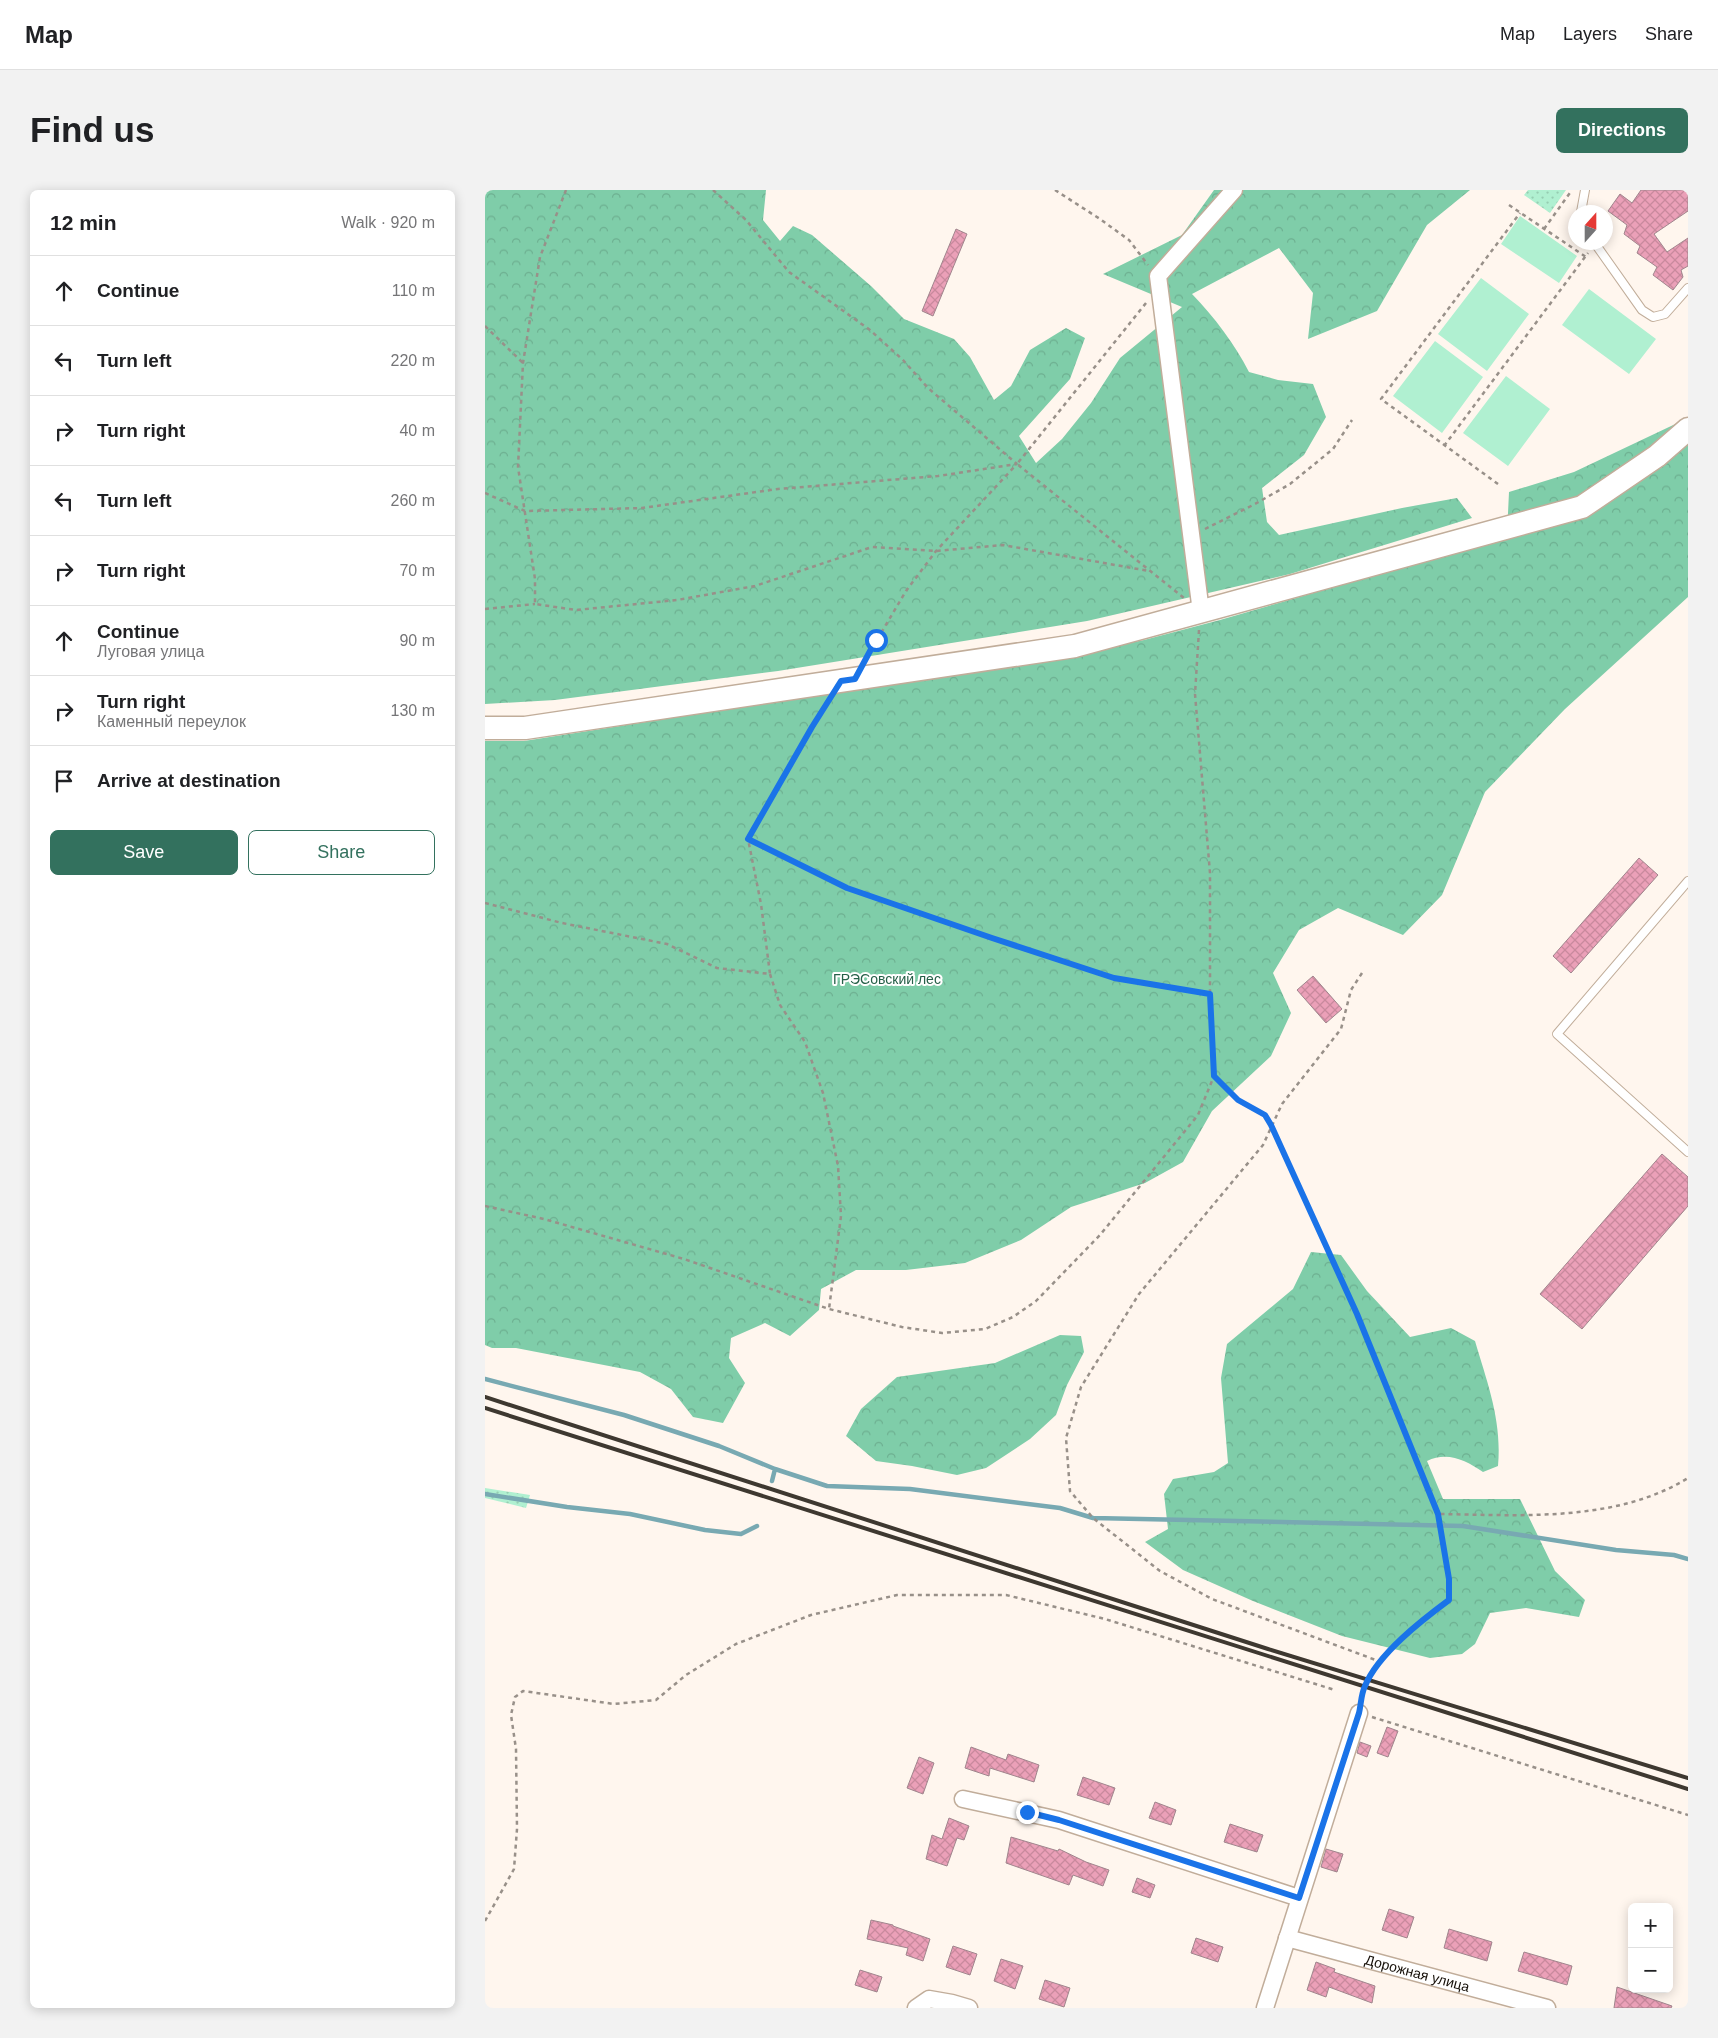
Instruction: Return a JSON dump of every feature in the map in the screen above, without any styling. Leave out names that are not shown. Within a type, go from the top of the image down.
[{"type":"main road","points":[[485,728],[525,728],[1075,646],[1582,507],[1657,456],[1688,429]]},
{"type":"street","points":[[1201,612],[1158,276],[1234,190]]},
{"type":"street","points":[[1265,2008],[1359,1713]]},
{"type":"street","points":[[963,1799],[1059,1820],[1299,1898]]},
{"type":"street","name":"Дорожная улица","points":[[1287,1938],[1547,2008]]},
{"type":"street","points":[[916,2008],[929,1999],[969,2008]]},
{"type":"lane","points":[[1582,205],[1585,190]]},
{"type":"lane","points":[[1600,250],[1642,310],[1653,317],[1665,314],[1688,288]]},
{"type":"lane","points":[[1688,881],[1557,1034],[1688,1152]]},
{"type":"path","points":[[535,604],[535,579],[518,467],[523,363],[540,257],[566,190]]},
{"type":"path","points":[[485,1206],[545,1219],[684,1259],[829,1309],[902,1327],[942,1333],[985,1329],[1013,1317],[1036,1301],[1100,1235],[1198,1115],[1214,1076],[1210,994],[1210,873],[1195,694],[1201,612],[1017,464],[928,388],[903,360],[870,330],[789,272],[746,220],[713,190]]},
{"type":"path","points":[[829,1309],[841,1216],[838,1166],[823,1093],[805,1042],[780,1006],[770,974],[761,904],[748,839],[812,727],[848,680],[906,591],[936,551],[1017,464],[1155,292],[1158,276],[1129,240],[1100,218],[1055,190]]},
{"type":"path","points":[[1544,229],[1572,190]]},
{"type":"path","points":[[1509,204],[1586,257]]},
{"type":"path","points":[[1499,484],[1381,399],[1520,213]]},
{"type":"path","points":[[1444,446],[1590,250]]},
{"type":"path","points":[[485,326],[523,363]]},
{"type":"path","points":[[1192,536],[1290,484],[1333,449],[1352,420]]},
{"type":"path","points":[[485,493],[525,511],[642,508],[778,489],[938,476],[1017,464]]},
{"type":"path","points":[[485,609],[535,604],[576,610],[677,600],[755,586],[872,547],[936,551],[1003,545],[1151,572]]},
{"type":"path","points":[[748,839],[847,888],[992,938],[1114,978],[1210,994]]},
{"type":"path","points":[[485,903],[563,923],[667,944],[717,968],[770,974]]},
{"type":"path","points":[[1362,973],[1351,990],[1341,1029],[1282,1104],[1263,1145],[1139,1294],[1081,1387],[1066,1438],[1070,1491],[1093,1518],[1160,1571],[1212,1599],[1381,1662]]},
{"type":"path","points":[[1214,1076],[1238,1100],[1265,1115],[1271,1125],[1357,1314],[1438,1514],[1449,1579],[1449,1600],[1419,1623],[1381,1662],[1365,1686],[1359,1713],[1688,1815]]},
{"type":"path","points":[[1438,1514],[1518,1516],[1589,1511],[1653,1496],[1688,1478]]},
{"type":"path","points":[[485,1921],[514,1869],[517,1829],[516,1749],[511,1715],[515,1696],[523,1691],[614,1704],[656,1700],[686,1675],[736,1644],[811,1616],[897,1595],[1006,1595],[1105,1619],[1335,1690]]},
{"type":"green space","points":[[485,190],[766,190],[763,220],[780,241],[793,226],[812,235],[871,286],[904,319],[954,339],[970,357],[994,400],[1011,386],[1030,350],[1066,328],[1085,338],[1070,379],[1019,436],[1036,463],[1062,439],[1091,403],[1120,358],[1182,307],[1103,274],[1182,235],[1214,190],[1470,190],[1427,225],[1377,311],[1308,339],[1313,293],[1279,248],[1192,294],[1223,331],[1249,372],[1278,380],[1313,384],[1326,417],[1304,455],[1262,488],[1267,522],[1279,535],[1457,498],[1472,518],[1290,574],[1087,621],[778,671],[555,700],[485,704]]},
{"type":"green space","points":[[1528,190],[1566,190],[1550,213],[1524,195]]},
{"type":"green space","points":[[1520,216],[1577,256],[1559,283],[1501,244]]},
{"type":"green space","points":[[1481,278],[1529,314],[1487,371],[1438,334]]},
{"type":"green space","points":[[1589,289],[1656,339],[1629,374],[1562,325]]},
{"type":"green space","points":[[1435,341],[1483,377],[1442,433],[1393,396]]},
{"type":"green space","points":[[1506,376],[1550,409],[1508,466],[1463,433]]},
{"type":"green space","name":"ГРЭСовский лес","points":[[1688,418],[1688,597],[1565,709],[1485,792],[1442,895],[1403,935],[1338,908],[1299,930],[1273,973],[1291,1013],[1271,1056],[1212,1111],[1183,1162],[1145,1183],[1071,1207],[1021,1240],[965,1263],[906,1270],[856,1270],[821,1289],[819,1310],[790,1336],[765,1323],[731,1338],[729,1358],[745,1383],[723,1423],[693,1417],[671,1389],[640,1372],[516,1348],[492,1348],[485,1345],[485,741],[524,741],[1044,660],[1144,640],[1220,620],[1406,566],[1507,534],[1509,492],[1574,472]]},
{"type":"green space","points":[[1311,1252],[1341,1255],[1367,1291],[1410,1337],[1451,1328],[1475,1341],[1496,1418],[1499,1450],[1498,1466],[1483,1472],[1456,1458],[1442,1457],[1427,1461],[1443,1499],[1520,1499],[1555,1571],[1585,1600],[1579,1617],[1526,1608],[1490,1613],[1475,1644],[1462,1654],[1430,1658],[1342,1636],[1253,1601],[1183,1570],[1145,1542],[1168,1529],[1164,1494],[1173,1479],[1214,1472],[1228,1463],[1221,1378],[1227,1344],[1293,1289]]},
{"type":"green space","points":[[1060,1335],[1081,1336],[1084,1352],[1067,1385],[1056,1415],[1030,1439],[986,1468],[957,1475],[876,1461],[846,1436],[861,1409],[897,1377],[995,1363]]},
{"type":"green space","points":[[485,1488],[530,1495],[526,1508],[485,1498]]},
{"type":"building","points":[[1641,190],[1688,190],[1688,211],[1654,234],[1667,252],[1688,238],[1688,266],[1681,270],[1683,277],[1673,290],[1653,275],[1657,267],[1637,253],[1640,246],[1624,234],[1627,225],[1613,215],[1612,205],[1620,194],[1632,203]]},
{"type":"building","points":[[956,229],[967,234],[933,316],[922,311]]},
{"type":"building","points":[[1639,858],[1658,875],[1571,973],[1553,956]]},
{"type":"building","points":[[1313,976],[1342,1009],[1326,1023],[1297,990]]},
{"type":"building","points":[[1662,1154],[1688,1177],[1688,1206],[1582,1329],[1540,1294]]},
{"type":"building","points":[[1387,1727],[1398,1731],[1388,1757],[1377,1753]]},
{"type":"building","points":[[1360,1742],[1371,1746],[1367,1757],[1357,1753]]},
{"type":"building","points":[[971,1747],[1006,1760],[1008,1754],[1039,1765],[1034,1782],[990,1768],[989,1776],[965,1768]]},
{"type":"building","points":[[919,1757],[934,1763],[923,1794],[907,1788]]},
{"type":"building","points":[[1083,1777],[1115,1788],[1109,1805],[1077,1795]]},
{"type":"building","points":[[1155,1802],[1176,1810],[1171,1825],[1149,1818]]},
{"type":"building","points":[[949,1818],[969,1826],[964,1840],[957,1838],[947,1866],[926,1859],[932,1835],[942,1839]]},
{"type":"building","points":[[1230,1824],[1263,1835],[1257,1852],[1224,1842]]},
{"type":"building","points":[[1011,1837],[1058,1851],[1059,1849],[1086,1862],[1109,1870],[1103,1886],[1073,1875],[1069,1885],[1006,1863]]},
{"type":"building","points":[[1326,1849],[1343,1854],[1337,1872],[1321,1867]]},
{"type":"building","points":[[1137,1878],[1155,1885],[1150,1898],[1132,1892]]},
{"type":"building","points":[[1389,1909],[1414,1917],[1407,1938],[1382,1930]]},
{"type":"building","points":[[871,1920],[893,1925],[930,1939],[923,1961],[906,1955],[908,1948],[867,1939]]},
{"type":"building","points":[[1449,1929],[1492,1942],[1487,1961],[1444,1948]]},
{"type":"building","points":[[1196,1938],[1223,1947],[1218,1962],[1191,1953]]},
{"type":"building","points":[[953,1946],[977,1954],[970,1975],[946,1967]]},
{"type":"building","points":[[1524,1952],[1572,1966],[1567,1985],[1518,1971]]},
{"type":"building","points":[[1001,1959],[1023,1966],[1015,1989],[994,1981]]},
{"type":"building","points":[[1316,1962],[1335,1969],[1334,1972],[1375,1986],[1372,2003],[1329,1987],[1326,1997],[1307,1990]]},
{"type":"building","points":[[860,1970],[882,1977],[877,1992],[855,1985]]},
{"type":"building","points":[[1045,1980],[1070,1988],[1064,2007],[1039,1999]]},
{"type":"building","points":[[1617,1987],[1628,1991],[1628,1993],[1634,1993],[1672,2006],[1671,2008],[1614,2008]]},
{"type":"waterway","points":[[485,1379],[624,1415],[719,1446],[775,1469]]},
{"type":"waterway","points":[[772,1481],[775,1469],[827,1486],[910,1489],[1060,1508],[1093,1518],[1463,1526],[1616,1550],[1674,1555],[1688,1559]]},
{"type":"waterway","points":[[485,1494],[567,1507],[630,1514],[705,1530],[741,1534],[757,1526]]},
{"type":"railway","points":[[485,1397],[1268,1649],[1688,1778]]},
{"type":"railway","points":[[485,1408],[1688,1789]]},
{"type":"route","points":[[876,640],[855,679],[841,681],[812,727],[748,839],[847,888],[992,938],[1114,978],[1210,994],[1214,1076],[1238,1100],[1265,1115],[1271,1125],[1357,1314],[1438,1514],[1449,1579],[1449,1600],[1419,1623],[1381,1662],[1365,1686],[1359,1713],[1299,1898],[1059,1820],[1027,1812]]}]
